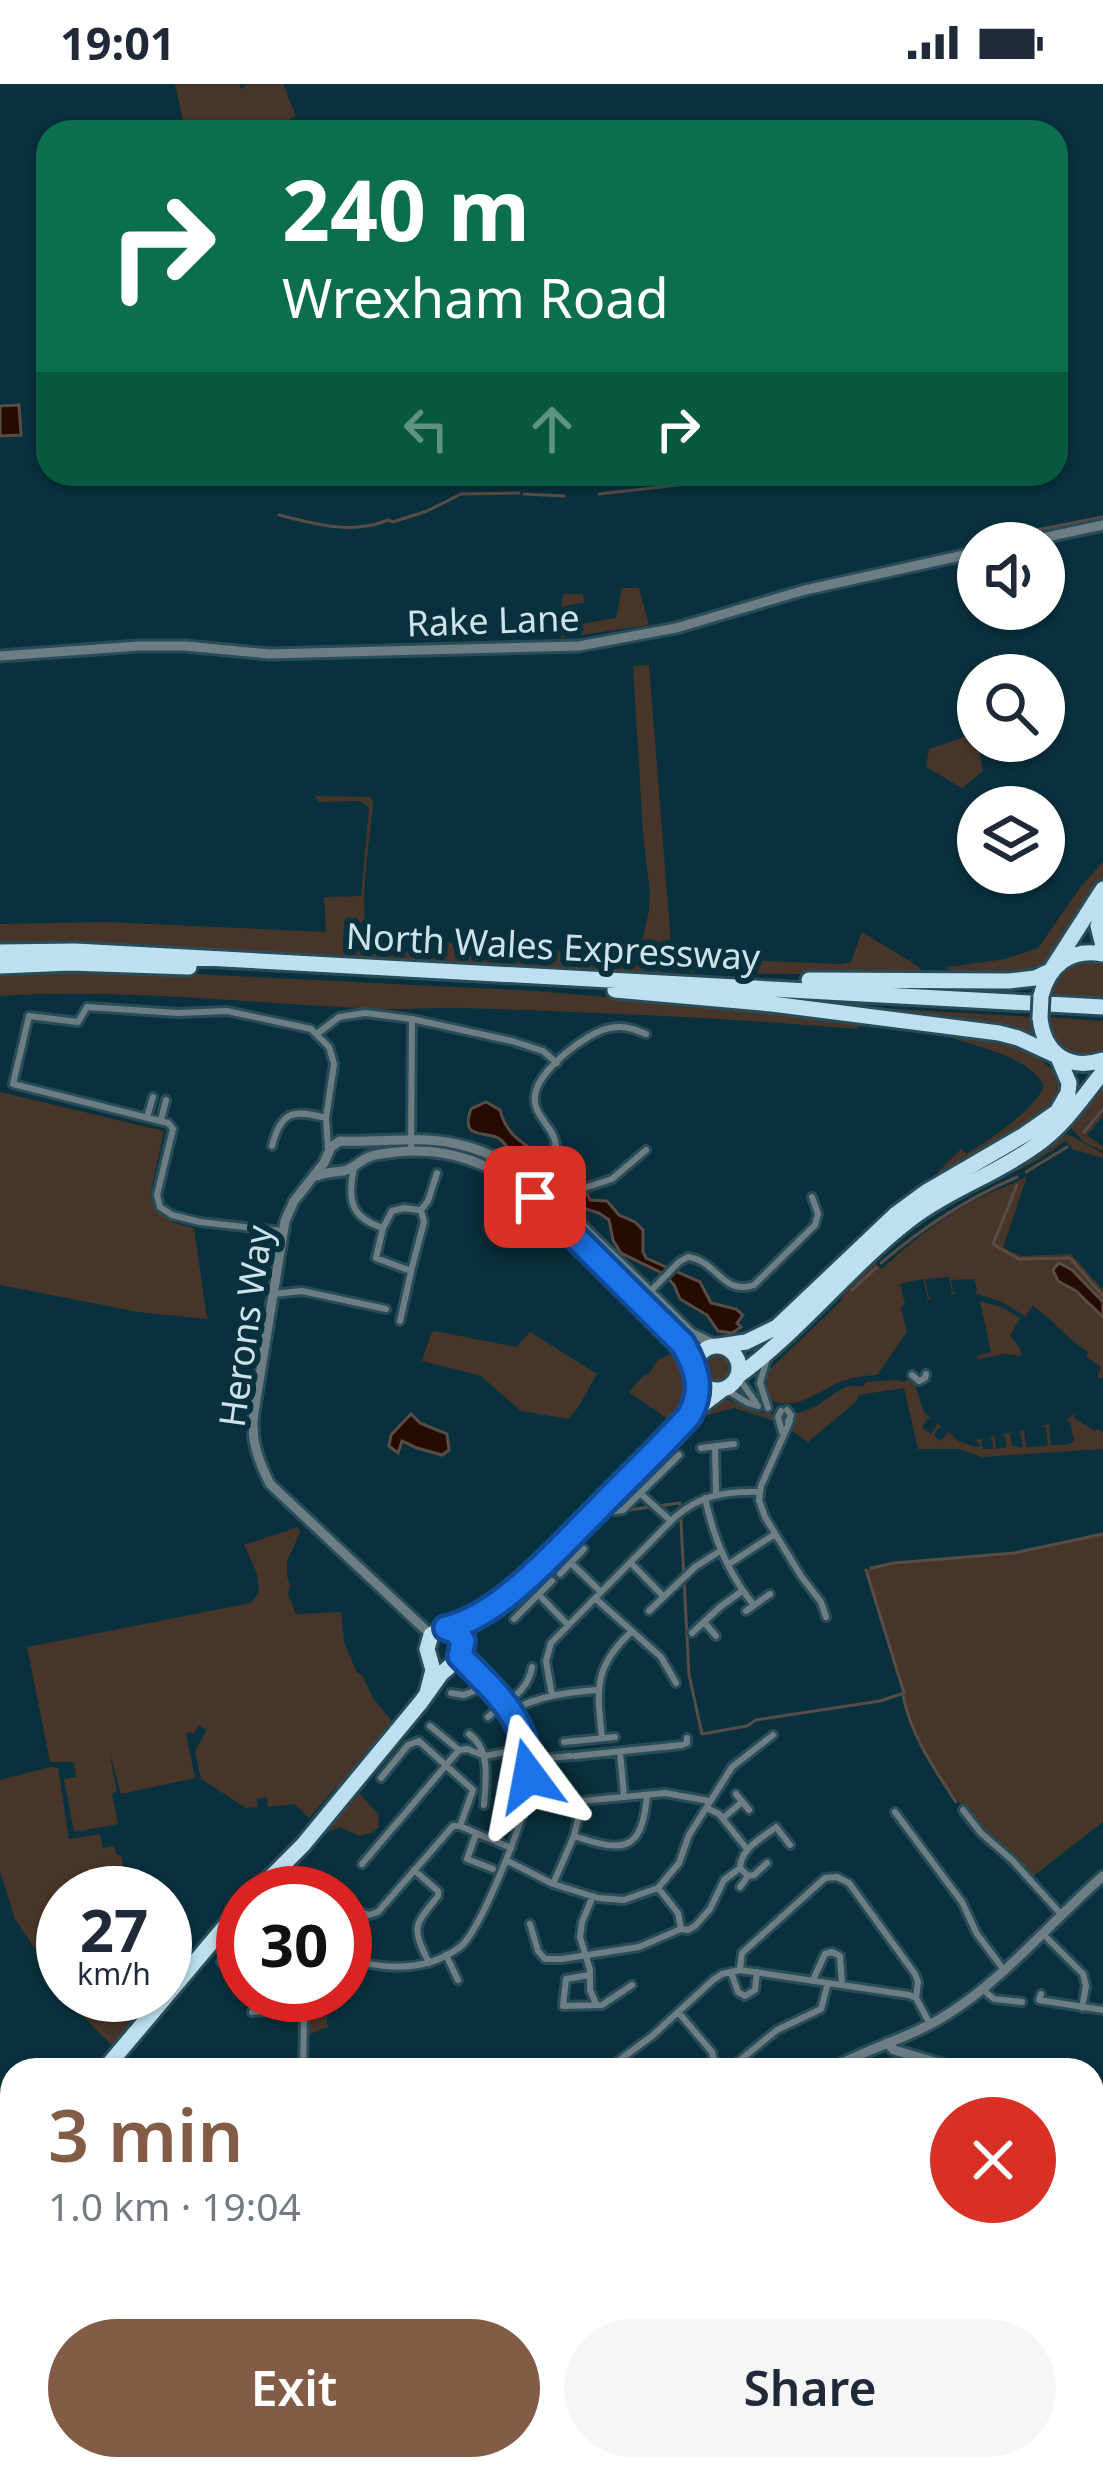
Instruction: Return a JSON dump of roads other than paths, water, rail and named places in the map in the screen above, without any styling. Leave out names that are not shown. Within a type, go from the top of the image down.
[{"type":"highway","points":[[691,1414],[698,1396],[701,1353],[755,1339],[777,1327],[896,1214],[1057,1112],[1068,1093],[1067,1073],[1047,1045],[1040,1018],[1041,996],[1052,969],[1103,889]]},
{"type":"highway","points":[[525,975],[1023,980],[1074,955],[1103,950],[1098,926],[1103,908]]},
{"type":"highway","name":"North Wales Expressway","points":[[0,952],[74,950],[1103,1011]]},
{"type":"highway","name":"North Wales Expressway","points":[[0,965],[219,968],[1103,1011]]},
{"type":"highway","points":[[596,988],[772,1004],[951,1028],[1018,1038],[1082,1064],[1103,1060]]},
{"type":"highway","points":[[951,1028],[1022,1046],[1045,1058],[1059,1073],[1058,1100],[1024,1135]]},
{"type":"highway","points":[[427,1693],[432,1678],[428,1649],[439,1632],[473,1618],[512,1591],[691,1414],[771,1348],[913,1217],[1050,1136],[1103,1072]]},
{"type":"highway","points":[[718,1346],[737,1359],[731,1383]]},
{"type":"highway","points":[[697,1375],[709,1388],[731,1383]]},
{"type":"highway","points":[[282,1866],[458,1653],[473,1618]]},
{"type":"highway","points":[[439,1632],[456,1632],[458,1653]]},
{"type":"highway","points":[[432,1658],[441,1664],[458,1653]]},
{"type":"highway","points":[[114,2058],[216,1937]]},
{"type":"street","points":[[1065,533],[1103,525]]},
{"type":"street","name":"Rake Lane","points":[[0,656],[135,646],[269,654],[579,646],[676,628],[805,590],[957,557]]},
{"type":"street","points":[[282,1232],[200,1222],[160,1207],[157,1195],[173,1130],[168,1123],[13,1084],[29,1016],[78,1022],[87,1007],[227,1011],[318,1033],[334,1064],[327,1121],[330,1164],[350,1188],[360,1219],[383,1228]]},
{"type":"street","points":[[318,1033],[350,1013],[412,1019],[512,1041],[543,1051],[557,1063]]},
{"type":"street","points":[[410,1146],[412,1019]]},
{"type":"street","points":[[534,1174],[556,1145],[554,1133],[538,1114],[535,1093],[539,1082],[580,1042],[600,1031],[619,1027],[646,1034]]},
{"type":"street","points":[[147,1117],[153,1097]]},
{"type":"street","points":[[161,1121],[166,1100]]},
{"type":"street","points":[[272,1146],[286,1117],[299,1112],[327,1121],[334,1136],[356,1149],[350,1188]]},
{"type":"street","points":[[328,1153],[332,1145],[344,1142],[454,1143],[534,1174],[558,1210],[683,1344],[697,1375]]},
{"type":"street","points":[[314,1178],[410,1146],[487,1166],[558,1210],[691,1333],[718,1346]]},
{"type":"street","points":[[558,1210],[584,1186],[612,1180],[646,1150]]},
{"type":"street","name":"Herons Way","points":[[328,1153],[294,1201],[282,1232],[252,1423],[255,1450],[270,1484],[291,1505],[439,1632]]},
{"type":"street","points":[[421,1210],[436,1173]]},
{"type":"street","points":[[640,1301],[688,1257],[700,1259],[734,1287],[750,1287],[814,1226],[818,1214],[812,1197]]},
{"type":"street","points":[[411,1270],[376,1258],[388,1215],[398,1208],[421,1210]]},
{"type":"street","points":[[400,1321],[424,1222],[421,1210]]},
{"type":"street","points":[[273,1294],[302,1291],[386,1309]]},
{"type":"street","points":[[771,1348],[760,1383],[764,1408],[779,1421],[790,1421]]},
{"type":"street","points":[[782,1436],[778,1414],[784,1410],[791,1415],[790,1421],[760,1492],[761,1509],[826,1617]]},
{"type":"street","points":[[701,1448],[734,1444]]},
{"type":"street","points":[[715,1446],[716,1494]]},
{"type":"street","points":[[615,1511],[623,1510],[679,1456]]},
{"type":"street","points":[[552,1695],[546,1671],[548,1652],[557,1636],[671,1521],[686,1507],[716,1494],[760,1492]]},
{"type":"street","points":[[641,1494],[671,1521]]},
{"type":"street","points":[[704,1498],[720,1551],[749,1608],[770,1594]]},
{"type":"street","points":[[729,1564],[775,1534]]},
{"type":"street","points":[[560,1574],[584,1549]]},
{"type":"street","points":[[649,1611],[695,1567],[720,1551]]},
{"type":"street","points":[[571,1563],[631,1632],[661,1657],[676,1682]]},
{"type":"street","points":[[631,1563],[664,1596]]},
{"type":"street","points":[[514,1619],[552,1581]]},
{"type":"street","points":[[692,1633],[742,1591]]},
{"type":"street","points":[[539,1595],[568,1625]]},
{"type":"street","points":[[704,1622],[716,1636]]},
{"type":"street","points":[[602,1738],[598,1690],[606,1658],[631,1632]]},
{"type":"street","points":[[372,1965],[385,1968],[429,1963],[463,1945],[506,1860],[528,1793],[529,1760],[512,1710],[458,1653]]},
{"type":"street","points":[[488,1718],[526,1686],[532,1667]]},
{"type":"street","points":[[451,1693],[464,1695],[488,1685]]},
{"type":"street","points":[[512,1710],[552,1695],[598,1690]]},
{"type":"street","points":[[430,1726],[459,1750]]},
{"type":"street","points":[[470,1734],[481,1743],[485,1756],[484,1805]]},
{"type":"street","points":[[506,1860],[553,1884],[592,1896],[624,1900],[658,1888],[679,1863],[689,1835],[732,1767],[773,1735]]},
{"type":"street","points":[[564,1742],[615,1737]]},
{"type":"street","points":[[381,1778],[420,1738],[473,1790],[460,1826]]},
{"type":"street","points":[[529,1760],[682,1745],[687,1738]]},
{"type":"street","points":[[358,1851],[364,1861],[459,1750],[485,1756],[526,1748]]},
{"type":"street","points":[[620,1751],[624,1796]]},
{"type":"street","points":[[553,1884],[574,1836],[581,1797],[665,1793],[708,1804],[747,1849]]},
{"type":"street","points":[[736,1794],[748,1810]]},
{"type":"street","points":[[574,1836],[606,1847],[627,1843],[641,1826],[647,1795]]},
{"type":"street","points":[[723,1818],[742,1802]]},
{"type":"street","points":[[963,1810],[1060,1913]]},
{"type":"street","points":[[895,1812],[962,1902],[977,1934],[1004,1970]]},
{"type":"street","points":[[372,1914],[450,1828],[460,1826],[511,1847]]},
{"type":"street","points":[[530,1924],[541,1957],[562,1959],[651,1943],[688,1930],[704,1917],[724,1880],[740,1868],[747,1849],[776,1827],[790,1845]]},
{"type":"street","points":[[476,1834],[462,1858],[493,1869]]},
{"type":"street","points":[[740,1886],[766,1863]]},
{"type":"street","points":[[740,1868],[748,1876]]},
{"type":"street","points":[[414,1870],[438,1892],[416,1928],[429,1963]]},
{"type":"street","points":[[855,2058],[950,2013],[1004,1970],[1103,1876]]},
{"type":"street","points":[[758,1972],[754,1990],[745,1996],[738,1992],[736,1971],[742,1953],[825,1878],[838,1877],[848,1883],[915,1974],[916,1998],[930,2024]]},
{"type":"street","points":[[658,1888],[678,1913],[681,1929]]},
{"type":"street","points":[[592,1896],[580,1930],[596,2004]]},
{"type":"street","points":[[1042,1933],[1084,1974],[1082,2008]]},
{"type":"street","points":[[813,1981],[821,1959],[832,1952],[839,1956],[842,1985]]},
{"type":"street","points":[[446,1955],[458,1980]]},
{"type":"street","points":[[623,2058],[713,1980],[736,1971],[916,1998]]},
{"type":"street","points":[[590,1975],[566,1979],[563,2006],[612,2000],[632,1984]]},
{"type":"street","points":[[743,2058],[777,2030],[821,2009],[828,1983]]},
{"type":"street","points":[[981,1989],[994,2000],[1019,1999]]},
{"type":"street","points":[[1041,1994],[1039,2000],[1103,2010]]},
{"type":"street","points":[[677,2012],[713,2058]]},
{"type":"street","points":[[303,2058],[304,2022]]},
{"type":"street","points":[[887,2043],[912,2058]]},
{"type":"waterway","points":[[599,494],[669,486]]},
{"type":"waterway","points":[[279,515],[361,527],[427,511],[461,494],[519,493]]},
{"type":"waterway","points":[[524,494],[564,496]]},
{"type":"waterway","points":[[1065,524],[1103,517]]},
{"type":"waterway","points":[[1084,1132],[1103,1109]]},
{"type":"waterway","points":[[1026,1172],[1067,1147]]},
{"type":"waterway","points":[[881,1263],[946,1215],[1017,1177]]},
{"type":"waterway","points":[[1017,1185],[993,1244],[1019,1259],[1070,1258],[1103,1296]]},
{"type":"waterway","points":[[852,1290],[876,1268]]},
{"type":"waterway","points":[[628,1510],[680,1503],[689,1675],[702,1734],[904,1693],[866,1570]]},
{"type":"waterway","points":[[871,1568],[1014,1553],[1103,1534]]},
{"type":"waterway","points":[[903,1695],[917,1738],[956,1802]]}]
